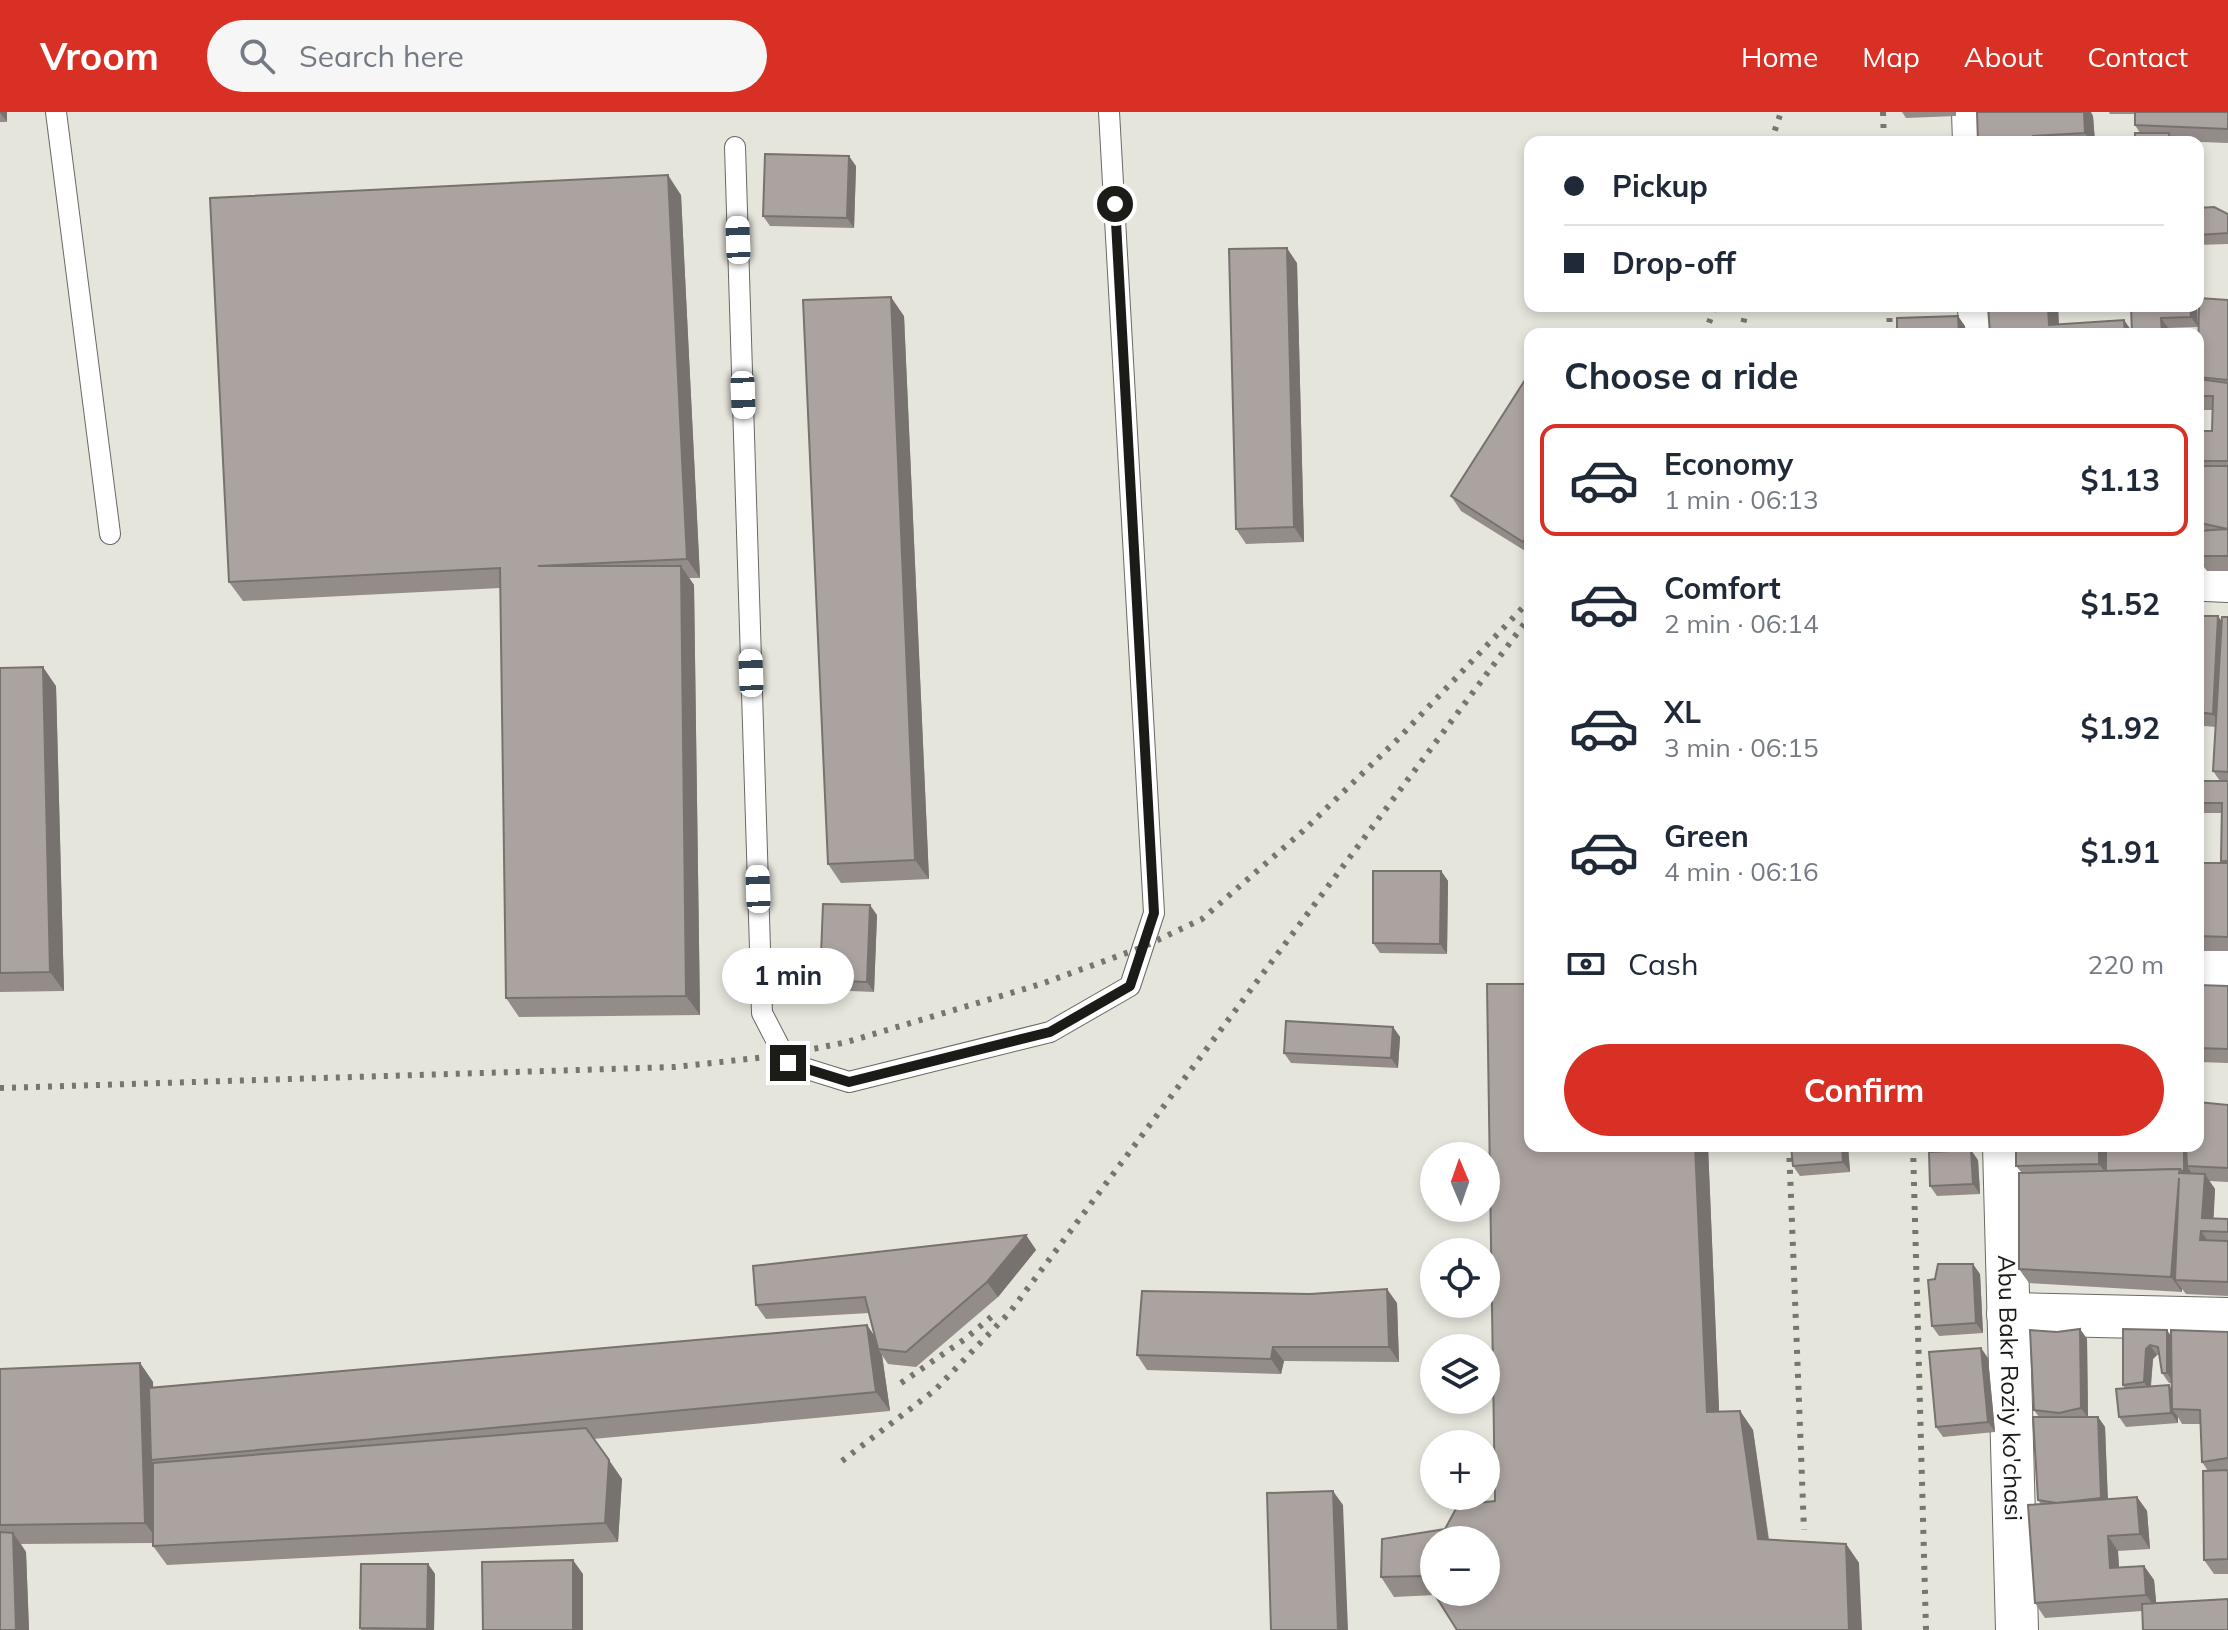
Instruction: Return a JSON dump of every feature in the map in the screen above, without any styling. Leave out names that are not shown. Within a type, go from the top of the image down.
[{"type":"street","points":[[1973,112],[1974,136]]},
{"type":"street","points":[[2204,969],[2228,970]]},
{"type":"street","name":"Abu Bakr Roziy ko'chasi","points":[[2004,1152],[2017,1630]]},
{"type":"street","points":[[2008,1314],[2228,1319]]},
{"type":"lane","points":[[56,112],[110,534]]},
{"type":"lane","points":[[735,147],[762,1013],[788,1063],[849,1082],[1050,1032],[1130,986],[1154,913],[1109,112]]},
{"type":"building","points":[[1977,112],[2084,112],[2085,133],[1978,136]]},
{"type":"building","points":[[2135,112],[2228,112],[2228,129],[2135,125]]},
{"type":"building","points":[[2135,133],[2169,133],[2169,136],[2135,136]]},
{"type":"building","points":[[765,154],[849,156],[847,218],[763,216]]},
{"type":"building","points":[[668,175],[687,559],[538,566],[681,566],[686,996],[506,998],[500,568],[229,582],[210,198]]},
{"type":"building","points":[[2214,207],[2228,214],[2228,233],[2204,235],[2204,208]]},
{"type":"building","points":[[1287,248],[1294,527],[1236,529],[1229,249]]},
{"type":"building","points":[[891,297],[915,860],[828,864],[803,300]]},
{"type":"building","points":[[2204,298],[2228,300],[2228,380],[2204,378],[2204,328],[2199,328],[2199,312],[2204,312]]},
{"type":"building","points":[[1988,312],[2048,312],[2049,325],[2124,320],[2125,328],[1990,328]]},
{"type":"building","points":[[2131,312],[2191,312],[2191,317],[2161,318],[2162,328],[2132,328]]},
{"type":"building","points":[[1958,316],[1959,328],[1897,328],[1897,318]]},
{"type":"building","points":[[2204,380],[2228,383],[2228,461],[2204,461],[2204,431],[2212,431],[2213,396],[2204,396]]},
{"type":"building","points":[[1524,381],[1524,541],[1451,496]]},
{"type":"building","points":[[2204,466],[2228,466],[2228,529],[2204,524]]},
{"type":"building","points":[[2228,529],[2228,556],[2204,556],[2204,531]]},
{"type":"building","points":[[2204,616],[2218,616],[2213,714],[2204,713]]},
{"type":"building","points":[[2222,617],[2228,617],[2228,772],[2213,771]]},
{"type":"building","points":[[43,667],[50,972],[0,973],[0,668]]},
{"type":"building","points":[[2204,781],[2228,781],[2228,861],[2221,861],[2222,803],[2204,803]]},
{"type":"building","points":[[2204,863],[2228,863],[2228,937],[2204,936]]},
{"type":"building","points":[[1373,871],[1441,871],[1440,944],[1373,943]]},
{"type":"building","points":[[823,904],[870,905],[867,982],[820,980]]},
{"type":"building","points":[[1487,984],[1524,984],[1524,1152],[1695,1152],[1707,1412],[1740,1411],[1758,1539],[1846,1544],[1849,1630],[1457,1630],[1442,1606],[1500,1606],[1500,1526],[1447,1526],[1455,1510],[1500,1510],[1500,1430],[1494,1430],[1494,1414],[1500,1414],[1500,1334],[1492,1334],[1492,1318],[1500,1318],[1500,1238],[1491,1238],[1491,1222],[1500,1222],[1500,1142],[1489,1142]]},
{"type":"building","points":[[2204,985],[2228,986],[2228,1049],[2204,1048]]},
{"type":"building","points":[[1286,1021],[1393,1027],[1391,1058],[1284,1053]]},
{"type":"building","points":[[2204,1103],[2228,1105],[2228,1168],[2187,1166],[2186,1152],[2204,1152]]},
{"type":"building","points":[[1792,1152],[1842,1152],[1843,1162],[1793,1166]]},
{"type":"building","points":[[1929,1152],[1971,1152],[1973,1184],[1930,1186]]},
{"type":"building","points":[[2016,1152],[2099,1152],[2099,1164],[2016,1166]]},
{"type":"building","points":[[2106,1152],[2184,1152],[2184,1173],[2180,1169],[2106,1171]]},
{"type":"building","points":[[2180,1169],[2179,1173],[2205,1174],[2202,1218],[2228,1219],[2228,1232],[2201,1231],[2200,1240],[2228,1241],[2228,1282],[2175,1280],[2179,1178],[2171,1277],[2019,1269],[2019,1173]]},
{"type":"building","points":[[1026,1235],[987,1282],[906,1352],[878,1349],[865,1297],[756,1305],[753,1266]]},
{"type":"building","points":[[1938,1264],[1973,1264],[1976,1323],[1932,1326],[1928,1280],[1935,1279]]},
{"type":"building","points":[[1387,1289],[1389,1347],[1273,1347],[1271,1359],[1137,1355],[1142,1291],[1310,1294]]},
{"type":"building","points":[[867,1325],[876,1392],[151,1460],[149,1388]]},
{"type":"building","points":[[2080,1329],[2081,1408],[2059,1413],[2034,1410],[2030,1330],[2057,1332]]},
{"type":"building","points":[[2123,1329],[2167,1330],[2167,1373],[2162,1373],[2158,1347],[2150,1345],[2146,1349],[2144,1382],[2123,1385]]},
{"type":"building","points":[[2171,1330],[2228,1332],[2228,1458],[2202,1462],[2200,1410],[2172,1409]]},
{"type":"building","points":[[1981,1348],[1988,1422],[1936,1427],[1929,1352]]},
{"type":"building","points":[[140,1363],[145,1523],[0,1525],[0,1369]]},
{"type":"building","points":[[2169,1385],[2171,1413],[2119,1417],[2116,1389]]},
{"type":"building","points":[[2033,1417],[2098,1417],[2101,1498],[2057,1503],[2038,1500]]},
{"type":"building","points":[[586,1428],[609,1460],[605,1523],[153,1546],[153,1463]]},
{"type":"building","points":[[2228,1470],[2228,1559],[2204,1560],[2203,1471]]},
{"type":"building","points":[[1333,1491],[1338,1630],[1271,1630],[1267,1493]]},
{"type":"building","points":[[2137,1497],[2140,1534],[2108,1536],[2110,1568],[2144,1566],[2146,1595],[2035,1603],[2028,1505]]},
{"type":"building","points":[[0,1532],[13,1533],[16,1630],[0,1630]]},
{"type":"building","points":[[1420,1533],[1420,1576],[1381,1577],[1382,1539]]},
{"type":"building","points":[[573,1560],[573,1630],[483,1630],[482,1562]]},
{"type":"building","points":[[361,1564],[428,1564],[427,1629],[360,1628]]},
{"type":"building","points":[[2228,1599],[2228,1630],[2143,1630],[2142,1604]]},
{"type":"railway","points":[[1773,136],[1781,112]]},
{"type":"railway","points":[[1883,112],[1884,136]]},
{"type":"railway","points":[[1707,328],[1713,312]]},
{"type":"railway","points":[[1742,328],[1746,312]]},
{"type":"railway","points":[[1889,312],[1890,328]]},
{"type":"railway","points":[[0,1088],[675,1067],[784,1055],[847,1042],[1041,984],[1143,947],[1202,919],[1303,831],[1397,740],[1524,606]]},
{"type":"railway","points":[[842,1461],[935,1390],[1010,1312],[1524,624]]},
{"type":"railway","points":[[1789,1152],[1804,1530]]},
{"type":"railway","points":[[1913,1152],[1926,1630]]},
{"type":"railway","points":[[901,1383],[965,1339],[997,1312]]},
{"type":"route","points":[[788,1063],[849,1082],[1050,1032],[1130,986],[1154,913],[1115,204]]}]
